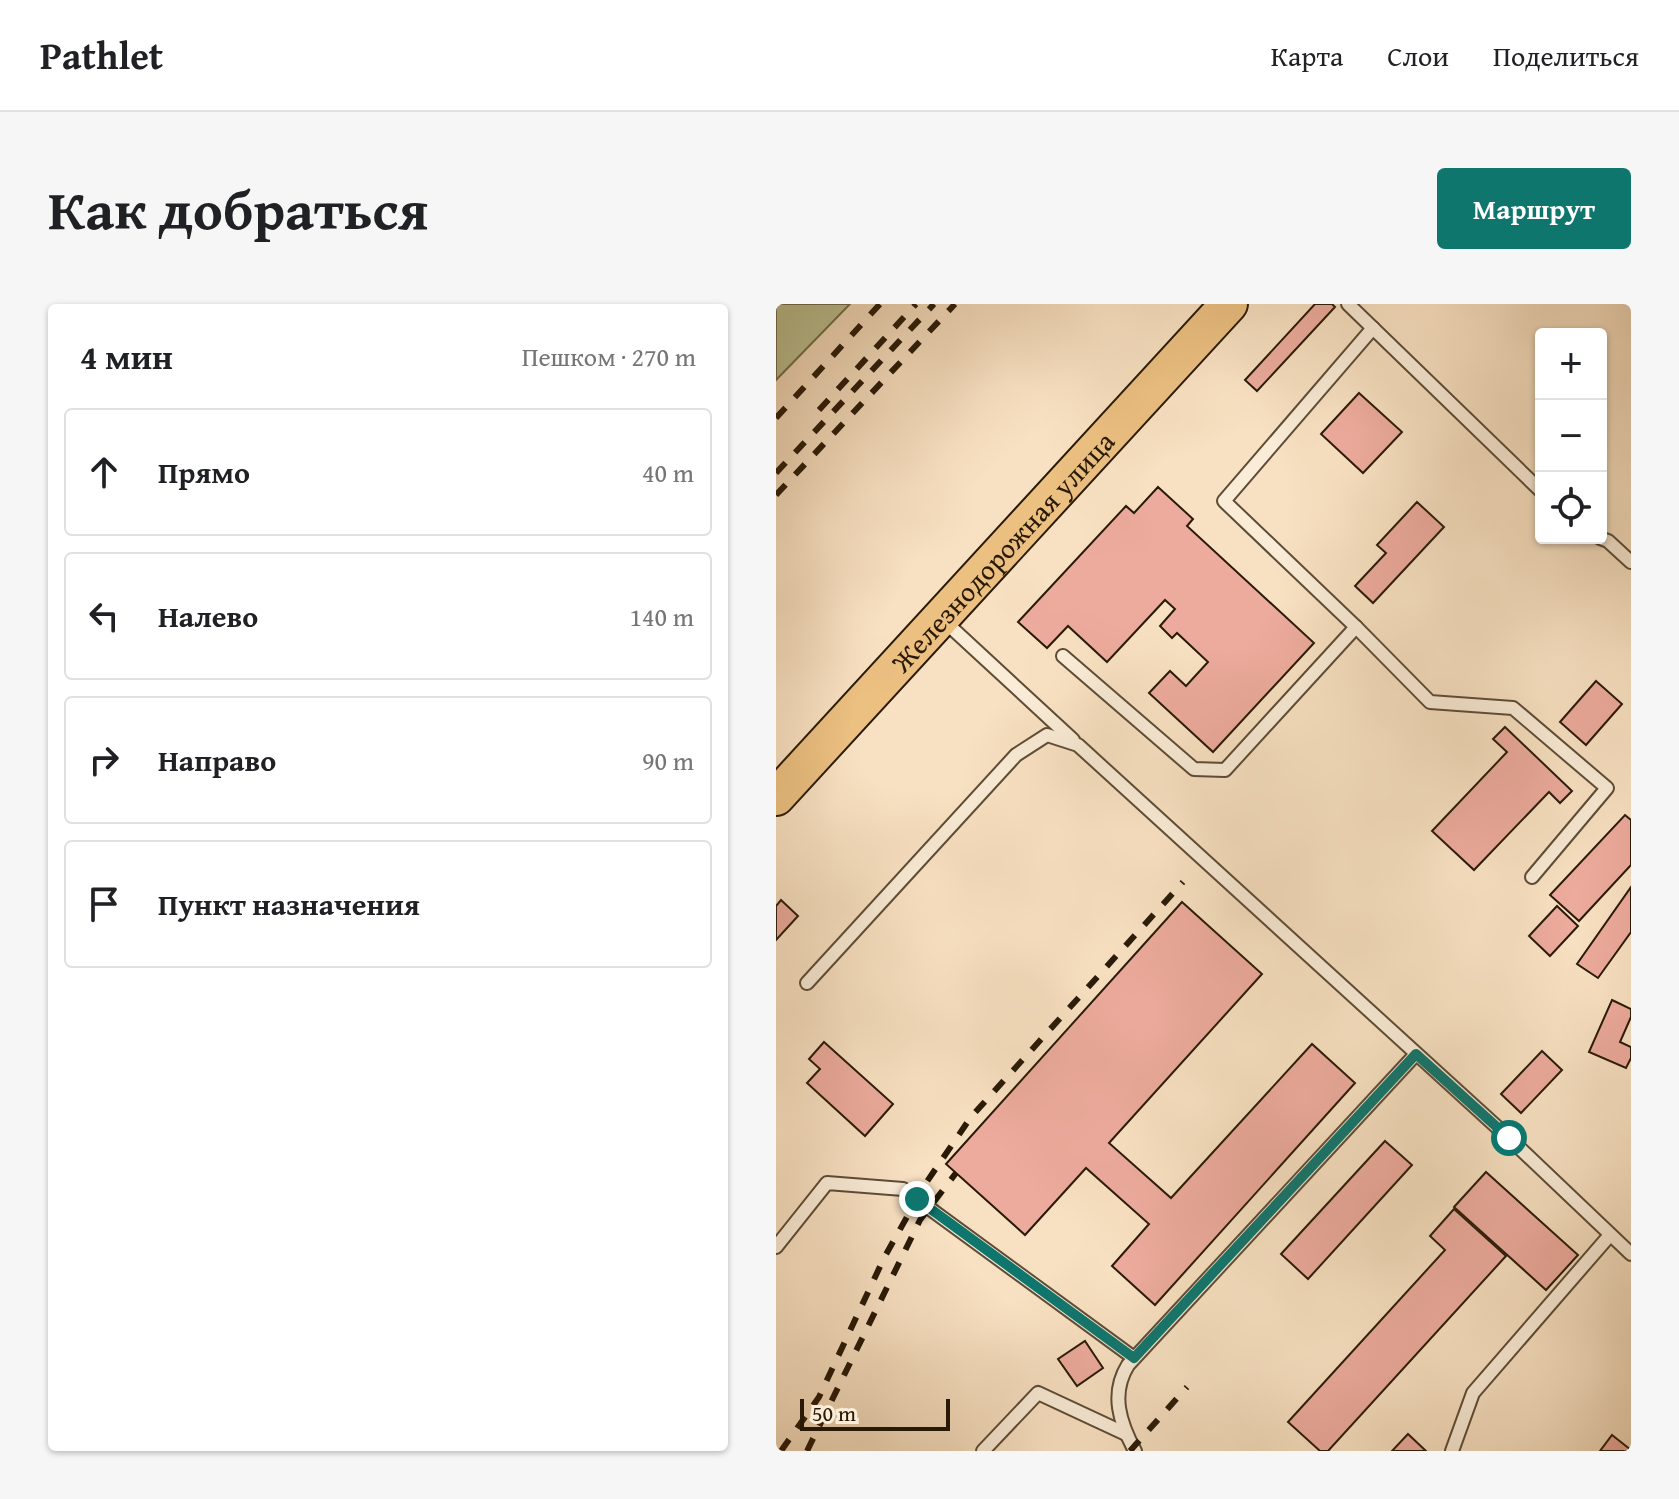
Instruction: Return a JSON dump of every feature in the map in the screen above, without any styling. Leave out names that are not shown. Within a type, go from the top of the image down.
[{"type":"main road","name":"Железнодорожная улица","points":[[776,797],[1229,304]]},
{"type":"lane","points":[[1348,304],[1535,485]]},
{"type":"lane","points":[[1373,328],[1224,501],[1430,702],[1513,708],[1607,788],[1532,877]]},
{"type":"lane","points":[[1607,541],[1631,562]]},
{"type":"lane","points":[[941,618],[1631,1254]]},
{"type":"lane","points":[[1063,656],[1194,769],[1225,770],[1356,627]]},
{"type":"lane","points":[[807,983],[1016,755],[1047,735],[1078,745]]},
{"type":"lane","points":[[1135,1451],[1119,1413],[1118,1391],[1121,1377],[1134,1358],[1416,1054]]},
{"type":"lane","points":[[776,1247],[827,1183],[903,1189],[1134,1358]]},
{"type":"lane","points":[[1452,1451],[1473,1393],[1610,1235]]},
{"type":"lane","points":[[983,1451],[1038,1393],[1126,1434]]},
{"type":"green space","points":[[776,304],[850,304],[776,380]]},
{"type":"building","points":[[1315,304],[1332,304],[1335,307],[1257,391],[1245,380]]},
{"type":"building","points":[[1359,393],[1402,432],[1363,473],[1321,434]]},
{"type":"building","points":[[1158,487],[1193,519],[1187,526],[1314,643],[1213,752],[1149,693],[1170,671],[1186,686],[1208,662],[1177,633],[1172,638],[1160,626],[1175,609],[1165,600],[1107,662],[1068,626],[1047,648],[1018,622],[1126,506],[1134,513]]},
{"type":"building","points":[[1417,502],[1444,527],[1373,603],[1355,586],[1386,553],[1377,545]]},
{"type":"building","points":[[1596,681],[1622,704],[1586,745],[1560,722]]},
{"type":"building","points":[[1505,727],[1572,791],[1560,803],[1549,792],[1474,870],[1432,831],[1507,752],[1493,739]]},
{"type":"building","points":[[1625,815],[1631,820],[1631,865],[1579,921],[1550,895]]},
{"type":"building","points":[[1631,887],[1631,932],[1598,978],[1577,964]]},
{"type":"building","points":[[781,900],[798,916],[776,940],[776,906]]},
{"type":"building","points":[[1182,902],[1262,974],[1109,1143],[1171,1198],[1312,1044],[1355,1083],[1155,1305],[1112,1266],[1149,1224],[1086,1168],[1025,1235],[946,1164]]},
{"type":"building","points":[[1557,906],[1578,926],[1550,956],[1529,936]]},
{"type":"building","points":[[1612,1000],[1631,1009],[1631,1017],[1620,1042],[1631,1047],[1631,1058],[1626,1068],[1589,1052]]},
{"type":"building","points":[[824,1042],[893,1104],[865,1136],[807,1083],[820,1069],[809,1059]]},
{"type":"building","points":[[1542,1051],[1562,1070],[1521,1113],[1501,1094]]},
{"type":"building","points":[[1385,1141],[1412,1165],[1308,1279],[1281,1254]]},
{"type":"building","points":[[1486,1172],[1578,1255],[1546,1290],[1454,1207]]},
{"type":"building","points":[[1454,1209],[1506,1256],[1328,1451],[1320,1451],[1288,1422],[1445,1250],[1430,1236]]},
{"type":"building","points":[[1085,1341],[1103,1368],[1077,1386],[1058,1359]]},
{"type":"building","points":[[1408,1434],[1426,1451],[1392,1451]]},
{"type":"building","points":[[1612,1435],[1631,1450],[1631,1451],[1600,1451]]},
{"type":"railway","points":[[776,418],[880,304]]},
{"type":"railway","points":[[819,410],[916,304]]},
{"type":"railway","points":[[776,473],[934,304]]},
{"type":"railway","points":[[776,495],[955,304]]},
{"type":"railway","points":[[781,1451],[819,1397],[884,1258],[926,1183],[971,1117],[1183,882]]},
{"type":"railway","points":[[807,1451],[920,1220],[956,1173]]},
{"type":"railway","points":[[1130,1451],[1187,1387]]},
{"type":"route","points":[[917,1199],[1134,1358],[1416,1054],[1509,1138]]}]
